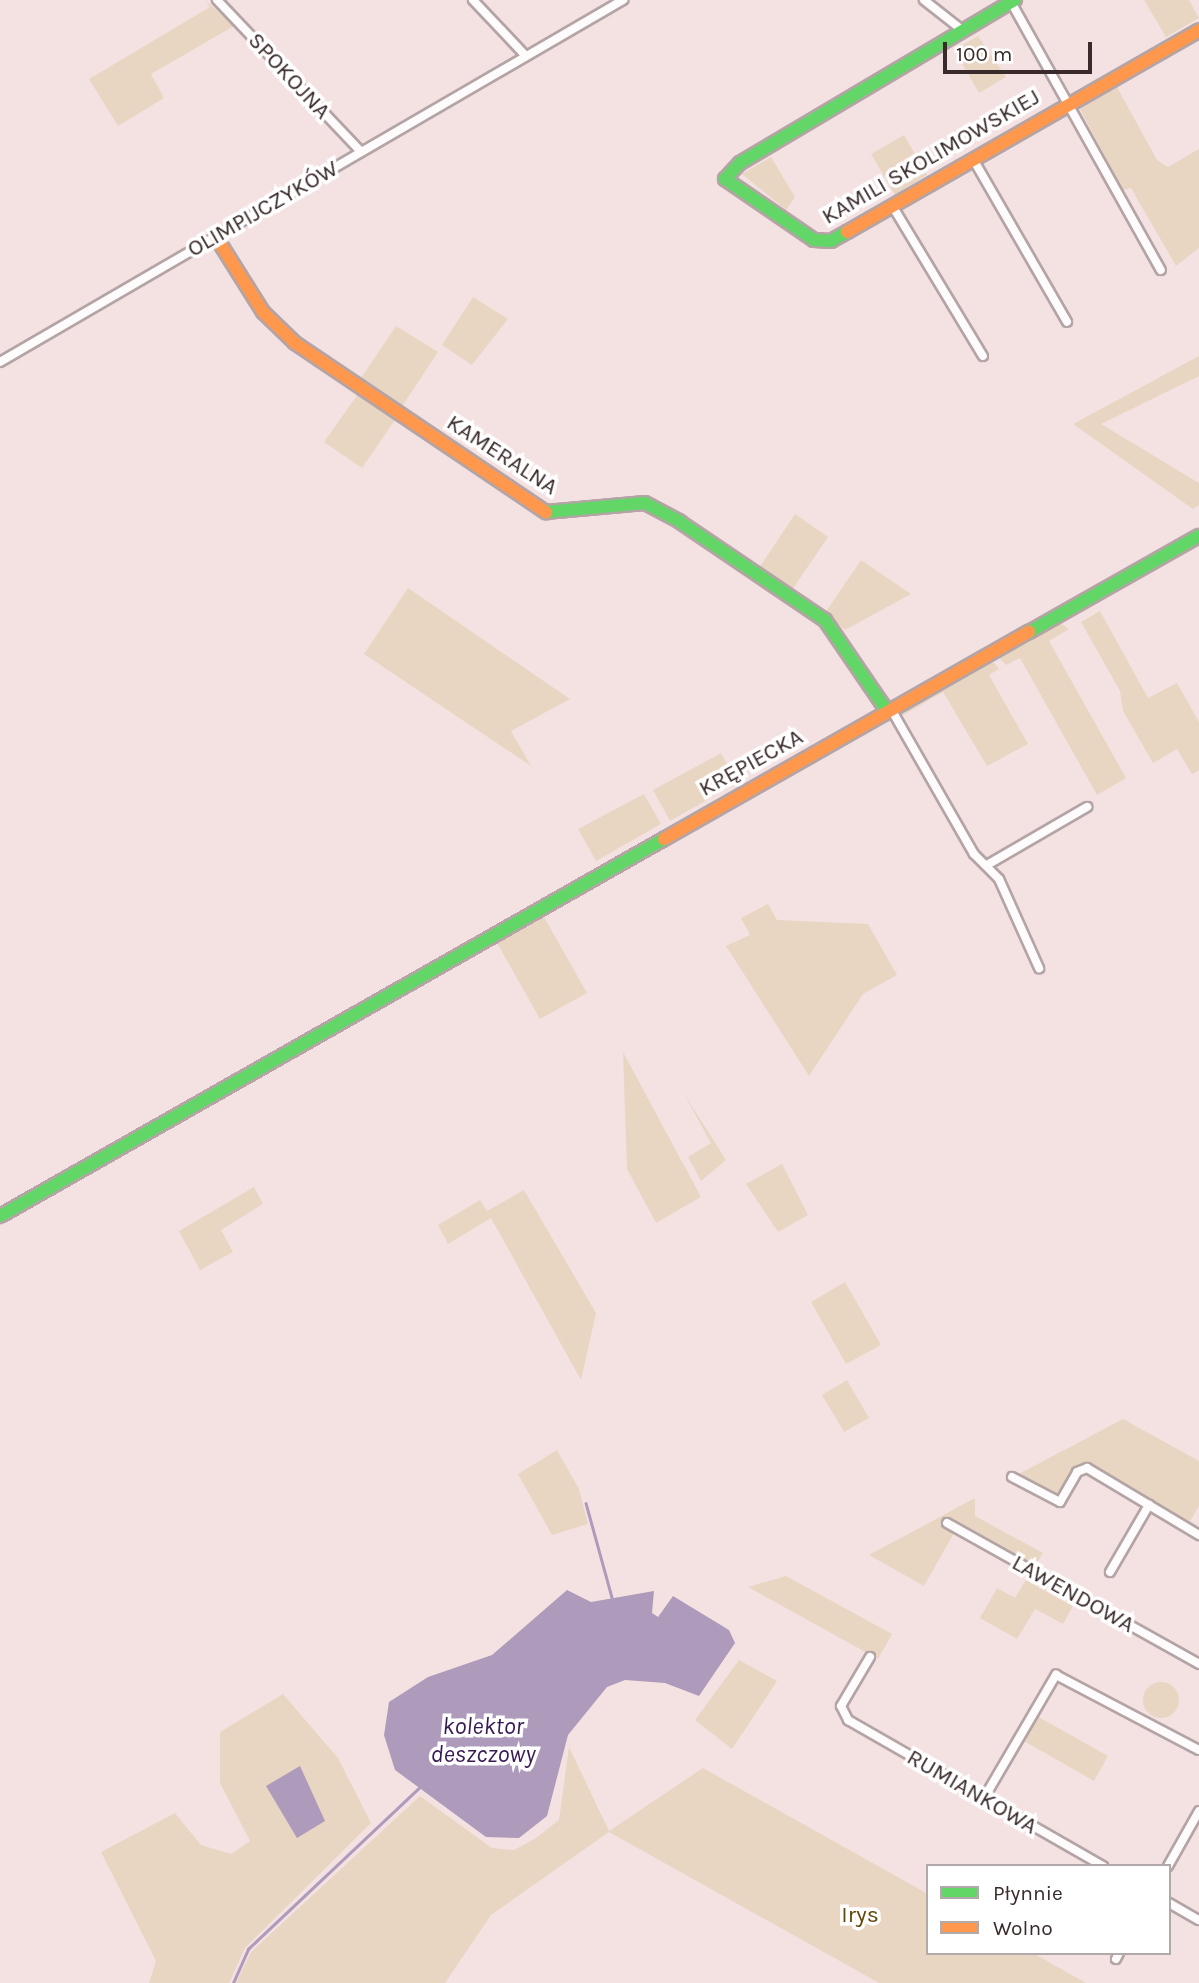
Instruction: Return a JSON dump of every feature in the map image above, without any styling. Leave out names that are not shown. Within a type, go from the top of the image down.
[{"type":"street","name":"SPOKOJNA","points":[[217,0],[361,152]]},
{"type":"street","points":[[473,0],[526,56]]},
{"type":"street","name":"OLIMPIJCZYKÓW","points":[[0,362],[623,0]]},
{"type":"street","points":[[924,0],[962,30],[1012,1],[1161,270]]},
{"type":"street","name":"KAMILI SKOLIMOWSKIEJ","points":[[962,30],[740,163],[725,179],[819,242],[893,206],[1199,30]]},
{"type":"street","points":[[973,159],[1067,322]]},
{"type":"street","points":[[893,206],[983,356]]},
{"type":"street","name":"KAMERALNA","points":[[216,237],[263,312],[295,343],[546,512],[645,503],[680,522],[825,620],[889,710]]},
{"type":"street","name":"KRĘPIECKA","points":[[0,1216],[325,1029],[1199,536]]},
{"type":"street","points":[[889,710],[974,853],[987,865],[1039,968]]},
{"type":"street","points":[[987,865],[1087,807]]},
{"type":"street","points":[[1012,1477],[1060,1502],[1077,1472],[1087,1468],[1199,1535]]},
{"type":"street","points":[[1110,1572],[1149,1505]]},
{"type":"street","name":"LAWENDOWA","points":[[947,1523],[1199,1664]]},
{"type":"street","name":"RUMIANKOWA","points":[[870,1657],[841,1706],[843,1715],[1100,1864]]},
{"type":"street","points":[[984,1798],[1056,1675],[1199,1749]]},
{"type":"street","points":[[1169,1864],[1199,1811]]},
{"type":"street","points":[[1171,1904],[1199,1920]]},
{"type":"green space","points":[[205,0],[234,26],[151,74],[164,98],[118,126],[89,79],[210,7]]},
{"type":"green space","points":[[1144,0],[1189,0],[1199,18],[1166,37]]},
{"type":"green space","points":[[978,36],[1006,77],[979,93],[954,50]]},
{"type":"green space","points":[[1117,87],[1157,160],[1168,167],[1199,149],[1199,248],[1176,266],[1131,188],[1123,190],[1080,109]]},
{"type":"green space","points":[[904,135],[927,175],[895,195],[871,154]]},
{"type":"green space","points":[[771,157],[795,197],[786,210],[742,174]]},
{"type":"green space","points":[[473,297],[508,319],[472,365],[442,345]]},
{"type":"green space","points":[[396,326],[438,352],[401,408],[359,381]]},
{"type":"green space","points":[[1199,356],[1199,376],[1101,424],[1199,483],[1199,505],[1193,509],[1073,424]]},
{"type":"green space","points":[[358,394],[395,420],[362,468],[324,442]]},
{"type":"green space","points":[[795,514],[828,537],[792,590],[759,568]]},
{"type":"green space","points":[[861,560],[911,594],[845,630],[825,613]]},
{"type":"green space","points":[[408,588],[570,699],[511,731],[531,766],[364,654]]},
{"type":"green space","points":[[1100,611],[1148,698],[1177,683],[1199,722],[1199,770],[1192,774],[1177,749],[1153,763],[1123,711],[1120,691],[1081,622]]},
{"type":"green space","points":[[1057,621],[1069,629],[1049,641],[1126,778],[1097,795],[1020,658],[1006,665],[999,658]]},
{"type":"green space","points":[[991,660],[999,669],[989,675],[1028,744],[987,766],[943,692],[900,717],[904,707]]},
{"type":"green space","points":[[721,753],[737,783],[670,821],[653,790]]},
{"type":"green space","points":[[644,794],[661,824],[596,861],[578,829]]},
{"type":"green space","points":[[768,904],[777,920],[868,924],[897,975],[863,994],[809,1076],[726,946],[750,935],[741,918]]},
{"type":"green space","points":[[544,917],[587,993],[540,1019],[497,943]]},
{"type":"green space","points":[[623,1052],[701,1197],[656,1223],[627,1169]]},
{"type":"green space","points":[[683,1092],[726,1160],[701,1181],[688,1157],[711,1143]]},
{"type":"green space","points":[[782,1164],[808,1215],[778,1232],[746,1184]]},
{"type":"green space","points":[[254,1187],[263,1204],[221,1230],[233,1252],[200,1270],[179,1231]]},
{"type":"green space","points":[[524,1190],[596,1313],[581,1380],[491,1218],[448,1244],[438,1225],[480,1200],[487,1211]]},
{"type":"green space","points":[[845,1282],[881,1345],[846,1364],[811,1302]]},
{"type":"green space","points":[[847,1380],[869,1418],[844,1432],[822,1395]]},
{"type":"green space","points":[[1123,1419],[1199,1461],[1199,1506],[1189,1523],[1084,1465],[1055,1495],[1015,1476]]},
{"type":"green space","points":[[557,1450],[579,1489],[588,1524],[552,1535],[518,1474]]},
{"type":"green space","points":[[975,1498],[975,1516],[1043,1553],[1033,1569],[958,1526],[924,1586],[869,1555]]},
{"type":"green space","points":[[1030,1573],[1077,1599],[1063,1624],[1035,1609],[1017,1639],[980,1618],[997,1588],[1015,1598]]},
{"type":"green space","points":[[786,1576],[892,1634],[878,1659],[748,1587]]},
{"type":"green space","points":[[739,1660],[777,1681],[732,1749],[695,1720]]},
{"type":"green space","points":[[1161,1682],[1174,1687],[1179,1700],[1174,1713],[1161,1718],[1148,1713],[1143,1700],[1148,1687]]},
{"type":"green space","points":[[283,1694],[338,1758],[371,1823],[245,1948],[229,1983],[149,1983],[156,1961],[101,1852],[175,1813],[201,1845],[231,1854],[250,1841],[220,1783],[220,1732]]},
{"type":"green space","points":[[1037,1716],[1108,1756],[1094,1781],[1024,1741]]},
{"type":"green space","name":"Irys","points":[[569,1747],[609,1831],[703,1768],[926,1893],[926,1955],[1037,1955],[1086,1983],[879,1983],[609,1832],[491,1915],[445,1983],[236,1983],[251,1952],[420,1796],[492,1848],[514,1850],[536,1838],[559,1820]]},
{"type":"water","name":"kolektor deszczowy","points":[[567,1590],[591,1602],[654,1591],[652,1613],[658,1617],[673,1596],[729,1630],[735,1643],[699,1696],[665,1683],[625,1680],[607,1687],[568,1735],[547,1816],[519,1838],[486,1837],[395,1770],[384,1735],[389,1702],[428,1677],[492,1655]]},
{"type":"water","points":[[300,1766],[325,1821],[297,1838],[266,1786]]},
{"type":"waterway","points":[[586,1503],[613,1601]]},
{"type":"waterway","points":[[233,1983],[248,1949],[419,1788]]},
{"type":"traffic: fast","points":[[847,232],[831,241],[814,240],[725,179],[740,163],[1015,0]]},
{"type":"traffic: fast","points":[[546,512],[645,503],[680,522],[825,620],[887,711]]},
{"type":"traffic: fast","points":[[1029,632],[1199,536]]},
{"type":"traffic: fast","points":[[0,1216],[664,839]]},
{"type":"traffic: slow","points":[[847,232],[1199,30]]},
{"type":"traffic: slow","points":[[216,237],[263,312],[295,343],[546,512]]},
{"type":"traffic: slow","points":[[664,839],[1029,632]]}]
